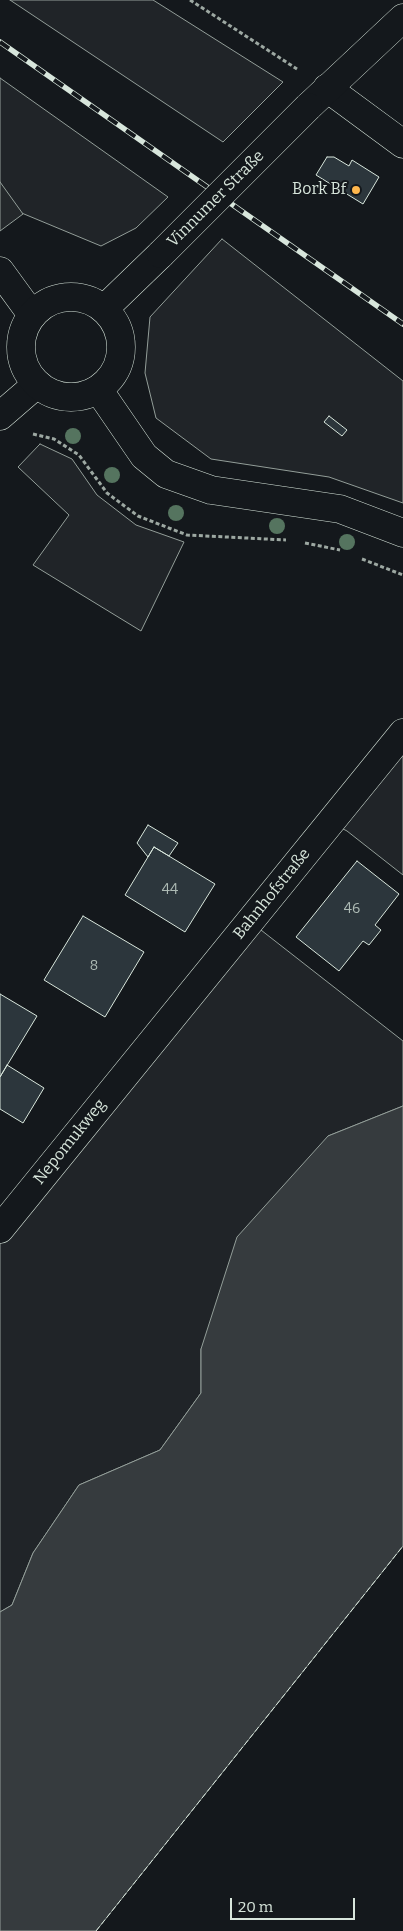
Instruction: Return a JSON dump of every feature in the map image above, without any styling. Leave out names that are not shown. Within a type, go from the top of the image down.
[{"type":"street","name":"Vinnumer Straße","points":[[104,309],[327,88],[403,18]]},
{"type":"street","points":[[327,88],[403,144]]},
{"type":"street","points":[[0,271],[32,315]]},
{"type":"street","points":[[67,297],[87,299],[104,309],[117,327],[121,351],[114,372],[98,389],[78,397],[56,395],[37,384],[26,369],[21,350],[23,332],[32,315],[48,302],[67,297]]},
{"type":"street","points":[[0,416],[37,384]]},
{"type":"street","points":[[98,389],[144,456],[166,474],[211,490],[340,509],[403,533]]},
{"type":"street","name":"Bahnhofstraße","points":[[141,1055],[403,733]]},
{"type":"street","name":"Nepomukweg","points":[[0,1228],[141,1055]]},
{"type":"path","points":[[190,0],[327,88]]},
{"type":"shaded area","points":[[10,0],[153,0],[283,82],[223,142]]},
{"type":"shaded area","points":[[0,78],[168,197],[136,228],[101,246],[0,204]]},
{"type":"shaded area","points":[[0,182],[23,214],[0,231]]},
{"type":"shaded area","points":[[222,239],[403,381],[403,503],[329,477],[211,459],[156,418],[145,373],[150,317]]},
{"type":"shaded area","points":[[40,444],[72,459],[97,495],[136,525],[184,542],[141,631],[33,565],[69,515],[18,467]]},
{"type":"shaded area","points":[[403,728],[403,875],[347,831],[318,816]]},
{"type":"shaded area","points":[[252,923],[403,1041],[403,1106],[328,1136],[201,1349],[201,1393],[160,1450],[79,1485],[33,1553],[12,1605],[0,1612],[0,1210]]},
{"type":"shaded area","points":[[403,1106],[403,1546],[96,1931],[0,1931],[0,1612],[12,1605],[33,1553],[79,1485],[160,1450],[201,1393],[201,1349],[237,1237],[328,1136]]},
{"type":"building","name":"Bork Bf","points":[[327,157],[334,157],[349,166],[352,160],[379,177],[363,204],[316,175]]},
{"type":"building","points":[[329,416],[347,430],[342,436],[324,422]]},
{"type":"building","points":[[148,825],[178,843],[169,856],[154,847],[148,857],[137,843]]},
{"type":"building","points":[[154,847],[215,884],[185,932],[125,895]]},
{"type":"building","points":[[357,861],[399,894],[375,925],[381,930],[369,945],[363,941],[339,971],[296,937]]},
{"type":"building","points":[[83,916],[144,952],[105,1017],[44,980]]},
{"type":"building","points":[[0,994],[37,1016],[0,1077]]},
{"type":"building","points":[[7,1065],[44,1088],[23,1123],[0,1109],[0,1077]]},
{"type":"railway","points":[[0,42],[403,324]]},
{"type":"fence","points":[[96,1931],[403,1546]]},
{"type":"place","name":"Bork Bf","points":[[356,190]]}]
